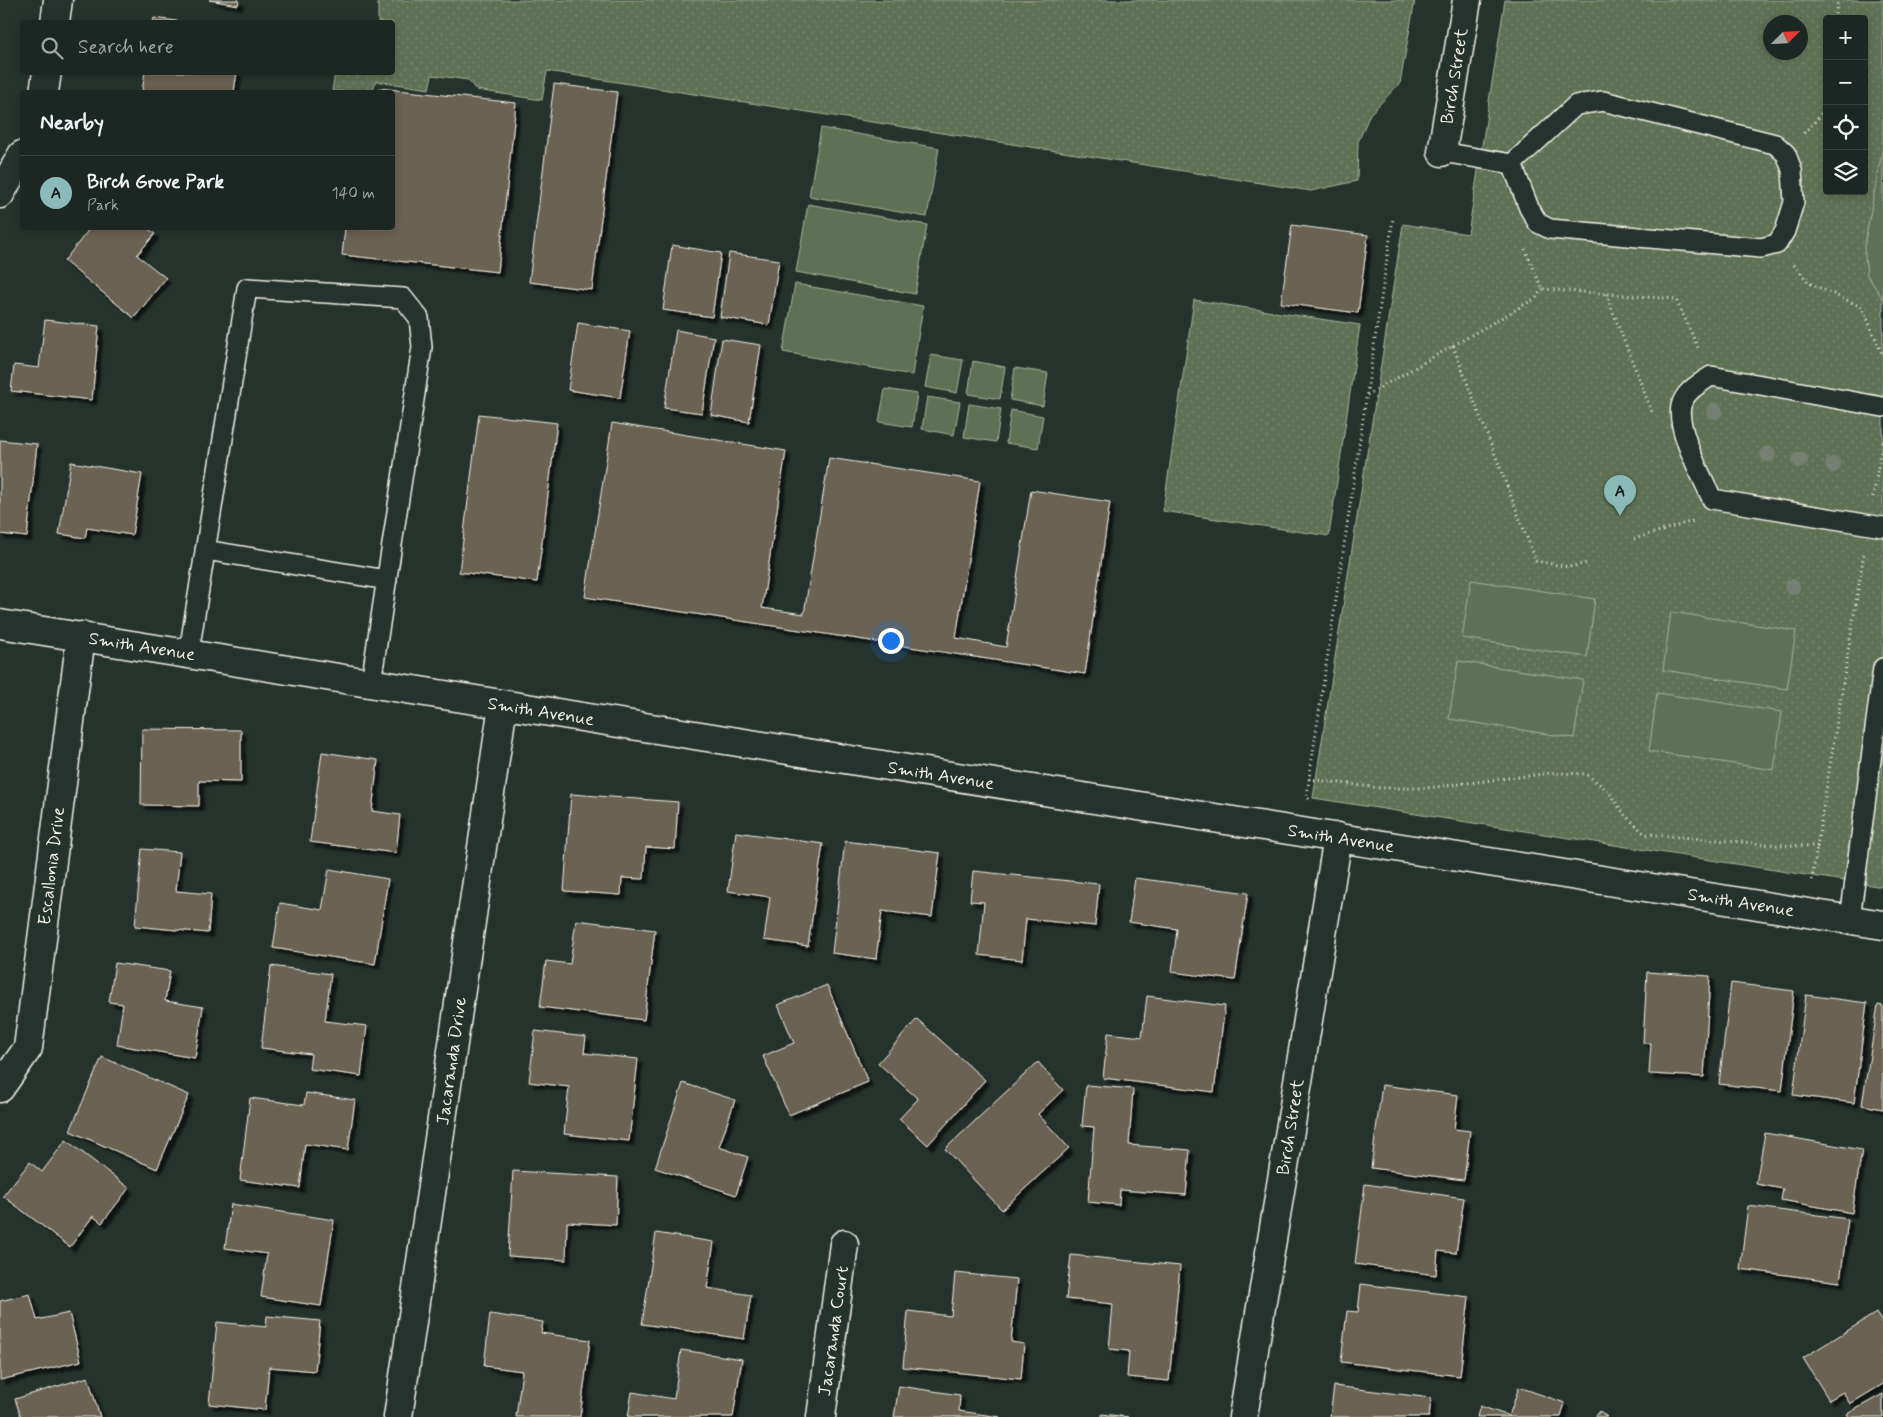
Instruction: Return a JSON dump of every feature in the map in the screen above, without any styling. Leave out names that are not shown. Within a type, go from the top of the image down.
[{"type":"street","points":[[55,20],[58,0]]},
{"type":"street","name":"Birch Street","points":[[1442,152],[1467,0]]},
{"type":"street","points":[[44,90],[47,75]]},
{"type":"street","points":[[0,194],[20,159]]},
{"type":"street","name":"Smith Avenue","points":[[0,624],[189,652],[503,705],[1883,925]]},
{"type":"street","name":"Escallonia Drive","points":[[0,1088],[28,1048],[81,636]]},
{"type":"street","name":"Jacaranda Drive","points":[[398,1417],[503,705]]},
{"type":"street","name":"Birch Street","points":[[1243,1417],[1338,837]]},
{"type":"street","name":"Jacaranda Court","points":[[821,1417],[844,1244]]},
{"type":"lane","points":[[1604,101],[1775,144],[1786,154],[1792,170],[1794,202],[1785,232],[1777,244],[1761,248],[1550,229],[1538,223],[1528,208],[1512,164],[1576,105],[1604,101]]},
{"type":"lane","points":[[1442,152],[1512,164]]},
{"type":"lane","points":[[189,652],[247,288],[403,298],[419,318],[422,347],[372,683]]},
{"type":"lane","points":[[1876,526],[1712,499],[1682,430],[1681,405],[1692,389],[1711,376],[1883,406]]},
{"type":"lane","points":[[205,550],[387,580]]},
{"type":"lane","points":[[1850,919],[1883,668]]},
{"type":"path","points":[[1835,15],[1838,0]]},
{"type":"path","points":[[1806,132],[1826,105]]},
{"type":"path","points":[[1338,837],[1307,797],[1393,219]]},
{"type":"path","points":[[1523,244],[1542,288]]},
{"type":"path","points":[[1777,244],[1809,283],[1862,307],[1883,356]]},
{"type":"path","points":[[1367,395],[1536,298],[1542,288]]},
{"type":"path","points":[[1542,288],[1676,299],[1711,376]]},
{"type":"path","points":[[1453,346],[1536,561],[1569,567],[1588,563]]},
{"type":"path","points":[[1310,778],[1380,788],[1427,788],[1551,773],[1586,774],[1607,790],[1625,815],[1645,834],[1817,846],[1876,526],[1883,438]]},
{"type":"green space","points":[[378,0],[1415,0],[1400,83],[1370,114],[1358,142],[1357,181],[1311,191],[547,71],[542,100],[476,90],[468,80],[432,75],[429,89],[376,81],[373,90],[332,90],[335,75],[395,75],[395,20],[378,20]]},
{"type":"green space","points":[[1505,0],[1883,0],[1883,887],[1313,798],[1403,224],[1468,234]]},
{"type":"green space","points":[[821,128],[939,148],[927,217],[809,196]]},
{"type":"green space","points":[[1883,146],[1883,299],[1867,275],[1864,247]]},
{"type":"green space","points":[[808,204],[927,225],[915,294],[796,272]]},
{"type":"green space","points":[[795,284],[923,306],[912,375],[783,352]]},
{"type":"green space","points":[[1194,300],[1360,325],[1329,536],[1163,511]]},
{"type":"green space","points":[[931,355],[963,360],[957,393],[925,387]]},
{"type":"green space","points":[[973,361],[1005,367],[1000,399],[968,394]]},
{"type":"green space","points":[[1015,368],[1048,373],[1043,406],[1010,400]]},
{"type":"green space","points":[[885,389],[917,394],[912,427],[879,422]]},
{"type":"green space","points":[[927,397],[960,402],[954,435],[922,429]]},
{"type":"green space","points":[[969,404],[1001,409],[996,442],[964,437]]},
{"type":"green space","points":[[1011,410],[1043,416],[1038,448],[1006,443]]},
{"type":"green space","points":[[1471,580],[1595,599],[1587,657],[1462,638]]},
{"type":"green space","points":[[1671,612],[1796,631],[1787,689],[1663,670]]},
{"type":"green space","points":[[1458,661],[1583,680],[1574,738],[1449,719]]},
{"type":"green space","points":[[1657,693],[1782,712],[1774,770],[1649,751]]},
{"type":"building","points":[[209,0],[239,0],[238,5]]},
{"type":"building","points":[[145,75],[237,75],[234,90],[142,90]]},
{"type":"building","points":[[554,84],[617,92],[592,290],[529,282]]},
{"type":"building","points":[[379,88],[516,103],[498,272],[342,255],[345,230],[395,230],[395,90],[378,90]]},
{"type":"building","points":[[1292,225],[1368,235],[1358,313],[1281,303]]},
{"type":"building","points":[[88,230],[150,230],[155,234],[137,255],[166,278],[134,318],[64,261]]},
{"type":"building","points":[[672,245],[721,253],[712,317],[663,310]]},
{"type":"building","points":[[729,253],[779,260],[769,325],[720,317]]},
{"type":"building","points":[[45,320],[99,326],[92,400],[11,391],[14,365],[39,368]]},
{"type":"building","points":[[578,323],[630,331],[620,398],[568,390]]},
{"type":"building","points":[[676,330],[714,337],[702,413],[664,408]]},
{"type":"building","points":[[722,339],[761,345],[749,422],[711,415]]},
{"type":"building","points":[[479,414],[557,423],[537,582],[459,572]]},
{"type":"building","points":[[612,423],[786,451],[762,608],[804,614],[829,458],[980,481],[956,638],[1006,647],[1031,490],[1110,502],[1085,674],[585,597]]},
{"type":"building","points":[[0,440],[37,444],[27,537],[0,534]]},
{"type":"building","points":[[71,462],[142,474],[132,535],[87,528],[85,538],[59,534]]},
{"type":"building","points":[[142,729],[241,730],[241,782],[199,781],[199,806],[141,805]]},
{"type":"building","points":[[322,752],[378,760],[372,811],[400,815],[396,853],[310,842]]},
{"type":"building","points":[[571,794],[678,802],[675,849],[646,847],[644,879],[622,878],[621,895],[564,891]]},
{"type":"building","points":[[736,832],[823,844],[808,946],[764,940],[770,897],[728,891]]},
{"type":"building","points":[[845,841],[940,853],[932,917],[882,911],[876,959],[832,953]]},
{"type":"building","points":[[142,849],[180,852],[176,891],[211,894],[208,933],[135,926]]},
{"type":"building","points":[[329,869],[388,879],[375,964],[273,948],[280,903],[322,910]]},
{"type":"building","points":[[973,871],[1099,884],[1095,926],[1026,919],[1022,960],[979,955],[984,902],[970,901]]},
{"type":"building","points":[[1135,878],[1248,893],[1235,980],[1172,972],[1177,929],[1129,922]]},
{"type":"building","points":[[576,920],[655,930],[644,1020],[540,1007],[546,961],[570,964]]},
{"type":"building","points":[[115,963],[170,971],[165,1001],[203,1007],[195,1058],[117,1045],[123,1004],[109,1002]]},
{"type":"building","points":[[271,966],[331,974],[325,1021],[367,1026],[361,1076],[309,1069],[311,1054],[261,1048]]},
{"type":"building","points":[[1647,972],[1710,976],[1704,1077],[1649,1074],[1651,1043],[1643,1043]]},
{"type":"building","points":[[1731,983],[1794,991],[1782,1091],[1719,1084]]},
{"type":"building","points":[[827,985],[868,1082],[789,1115],[763,1056],[794,1043],[778,1005]]},
{"type":"building","points":[[1806,995],[1867,1003],[1854,1103],[1793,1095]]},
{"type":"building","points":[[1147,996],[1225,1006],[1214,1092],[1103,1078],[1108,1033],[1142,1037]]},
{"type":"building","points":[[1878,1005],[1883,1006],[1883,1109],[1862,1105]]},
{"type":"building","points":[[917,1019],[985,1080],[928,1145],[899,1119],[918,1099],[878,1063]]},
{"type":"building","points":[[535,1031],[586,1037],[584,1053],[638,1059],[629,1141],[564,1134],[569,1087],[529,1082]]},
{"type":"building","points":[[102,1057],[189,1095],[157,1169],[70,1131]]},
{"type":"building","points":[[1038,1062],[1063,1090],[1038,1114],[1069,1148],[1002,1210],[945,1149]]},
{"type":"building","points":[[683,1083],[735,1100],[719,1147],[748,1157],[736,1195],[655,1168]]},
{"type":"building","points":[[1086,1085],[1133,1089],[1129,1145],[1190,1150],[1186,1195],[1120,1190],[1119,1205],[1088,1202],[1094,1127],[1082,1126]]},
{"type":"building","points":[[1382,1085],[1458,1095],[1454,1129],[1470,1131],[1464,1180],[1371,1168]]},
{"type":"building","points":[[306,1093],[355,1100],[348,1150],[305,1144],[300,1188],[240,1180],[250,1098],[304,1105]]},
{"type":"building","points":[[1765,1133],[1862,1150],[1852,1213],[1781,1200],[1783,1189],[1756,1184]]},
{"type":"building","points":[[66,1140],[129,1188],[102,1223],[93,1216],[70,1247],[3,1196],[30,1162],[42,1172]]},
{"type":"building","points":[[513,1171],[618,1177],[616,1225],[567,1222],[566,1260],[508,1256]]},
{"type":"building","points":[[1365,1184],[1464,1198],[1456,1253],[1438,1251],[1436,1275],[1355,1264]]},
{"type":"building","points":[[231,1204],[334,1220],[321,1306],[261,1297],[267,1254],[225,1248]]},
{"type":"building","points":[[1748,1206],[1848,1219],[1840,1282],[1740,1269]]},
{"type":"building","points":[[656,1233],[714,1242],[707,1288],[751,1295],[744,1339],[642,1324]]},
{"type":"building","points":[[1071,1255],[1180,1266],[1169,1381],[1127,1377],[1129,1351],[1109,1349],[1113,1304],[1066,1299]]},
{"type":"building","points":[[955,1273],[1017,1279],[1011,1342],[1024,1344],[1021,1379],[903,1367],[908,1311],[951,1316]]},
{"type":"building","points":[[1361,1284],[1469,1297],[1460,1376],[1341,1362],[1347,1311],[1358,1312]]},
{"type":"building","points":[[30,1294],[37,1320],[69,1313],[81,1361],[0,1380],[0,1301]]},
{"type":"building","points":[[1876,1313],[1883,1324],[1883,1384],[1850,1404],[1843,1392],[1829,1400],[1803,1358]]},
{"type":"building","points":[[490,1314],[543,1322],[541,1333],[590,1340],[580,1417],[516,1417],[522,1371],[484,1366]]},
{"type":"building","points":[[267,1316],[320,1321],[315,1371],[269,1367],[265,1410],[209,1404],[217,1322],[266,1327]]},
{"type":"building","points":[[681,1350],[742,1359],[733,1417],[628,1417],[632,1392],[674,1399]]},
{"type":"building","points":[[88,1377],[100,1417],[21,1417],[15,1399]]},
{"type":"building","points":[[899,1386],[960,1395],[959,1411],[1000,1417],[894,1417]]},
{"type":"building","points":[[1334,1386],[1431,1398],[1429,1417],[1330,1417]]},
{"type":"building","points":[[1519,1387],[1565,1403],[1561,1417],[1477,1417],[1480,1406],[1509,1416]]},
{"type":"building","points":[[1883,1394],[1883,1417],[1849,1417],[1847,1414]]},
{"type":"building","points":[[1600,1411],[1607,1417],[1595,1417]]},
{"type":"building","points":[[1102,1414],[1128,1417],[1102,1417]]},
{"type":"place","name":"Birch Grove Park","points":[[1620,516]]}]
